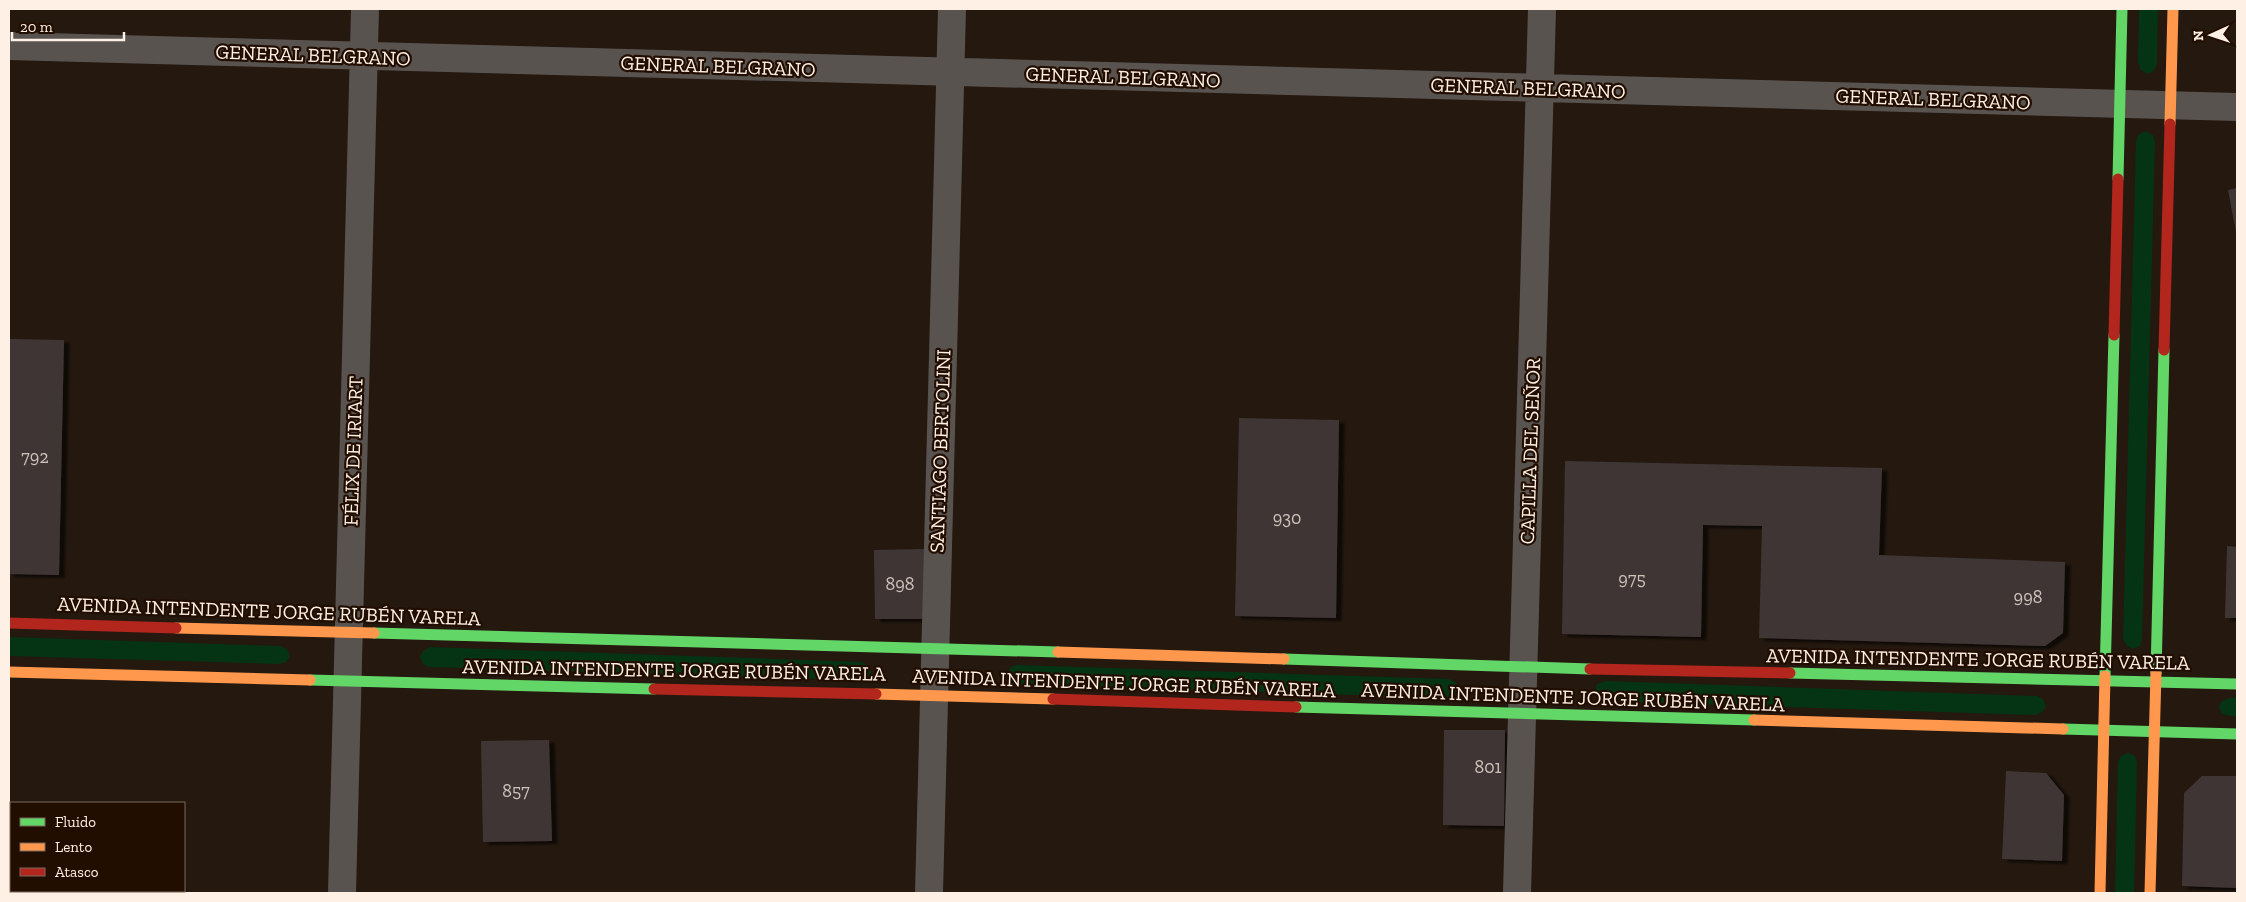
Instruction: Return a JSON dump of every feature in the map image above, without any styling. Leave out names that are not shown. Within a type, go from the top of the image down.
[{"type":"main road","points":[[2100,893],[2122,9]]},
{"type":"main road","points":[[2150,893],[2174,9]]},
{"type":"main road","name":"AVENIDA INTENDENTE JORGE RUBÉN VARELA","points":[[9,623],[935,648],[1524,667],[2237,684]]},
{"type":"main road","name":"AVENIDA INTENDENTE JORGE RUBÉN VARELA","points":[[9,672],[934,696],[2237,734]]},
{"type":"street","name":"FÉLIX DE IRIART","points":[[342,893],[365,9]]},
{"type":"street","name":"SANTIAGO BERTOLINI","points":[[929,893],[952,9]]},
{"type":"street","name":"CAPILLA DEL SEÑOR","points":[[1517,893],[1542,9]]},
{"type":"street","name":"GENERAL BELGRANO","points":[[9,46],[2237,107]]},
{"type":"green space","points":[[2139,9],[2158,9],[2157,64],[2154,71],[2148,74],[2141,70],[2138,63]]},
{"type":"green space","points":[[2146,131],[2153,135],[2155,142],[2142,640],[2140,646],[2133,649],[2127,646],[2123,639],[2136,141],[2139,134]]},
{"type":"green space","points":[[9,637],[280,646],[287,649],[290,656],[286,662],[279,664],[9,656]]},
{"type":"green space","points":[[430,647],[862,662],[868,665],[871,672],[868,679],[861,680],[429,667],[423,664],[420,657],[423,651]]},
{"type":"green space","points":[[1017,665],[1449,679],[1455,682],[1458,688],[1455,695],[1448,698],[1017,684],[1010,681],[1007,674],[1011,667]]},
{"type":"green space","points":[[1605,681],[2037,696],[2043,699],[2046,706],[2042,712],[2036,715],[1604,701],[1597,698],[1595,691],[1597,684]]},
{"type":"green space","points":[[2229,698],[2237,698],[2237,717],[2222,714],[2219,707],[2222,701]]},
{"type":"green space","points":[[2128,753],[2135,756],[2137,763],[2134,893],[2115,893],[2118,762],[2121,756]]},
{"type":"building","points":[[2237,188],[2237,231],[2236,232],[2228,190]]},
{"type":"building","points":[[9,339],[64,340],[59,575],[9,574]]},
{"type":"building","points":[[1239,418],[1339,420],[1336,618],[1235,616]]},
{"type":"building","points":[[1565,461],[1882,468],[1879,555],[2065,562],[2063,633],[2045,646],[1759,638],[1762,526],[1703,525],[1701,637],[1562,634]]},
{"type":"building","points":[[2227,546],[2237,547],[2237,618],[2225,618]]},
{"type":"building","points":[[925,549],[926,619],[875,619],[874,550]]},
{"type":"building","points":[[1444,730],[1505,730],[1504,826],[1443,825]]},
{"type":"building","points":[[549,740],[552,841],[483,842],[481,741]]},
{"type":"building","points":[[2006,771],[2046,773],[2064,795],[2062,861],[2002,859]]},
{"type":"building","points":[[2202,776],[2237,776],[2237,888],[2182,886],[2184,793]]},
{"type":"traffic: fast","points":[[2118,179],[2122,9]]},
{"type":"traffic: fast","points":[[2105,676],[2114,335]]},
{"type":"traffic: fast","points":[[2156,673],[2164,350]]},
{"type":"traffic: fast","points":[[374,633],[1058,652]]},
{"type":"traffic: fast","points":[[1284,659],[1590,669]]},
{"type":"traffic: fast","points":[[1790,673],[2237,684]]},
{"type":"traffic: fast","points":[[310,680],[654,689]]},
{"type":"traffic: fast","points":[[1296,707],[1754,720]]},
{"type":"traffic: fast","points":[[2063,729],[2237,734]]},
{"type":"traffic: slow","points":[[2170,124],[2173,9]]},
{"type":"traffic: slow","points":[[176,628],[374,633]]},
{"type":"traffic: slow","points":[[1058,652],[1284,659]]},
{"type":"traffic: slow","points":[[9,672],[310,680]]},
{"type":"traffic: slow","points":[[2150,893],[2156,673]]},
{"type":"traffic: slow","points":[[2100,893],[2105,676]]},
{"type":"traffic: slow","points":[[876,694],[1053,699]]},
{"type":"traffic: slow","points":[[1754,720],[2063,729]]},
{"type":"traffic: jam","points":[[2164,350],[2170,124]]},
{"type":"traffic: jam","points":[[2114,335],[2118,179]]},
{"type":"traffic: jam","points":[[9,623],[176,628]]},
{"type":"traffic: jam","points":[[1590,669],[1790,673]]},
{"type":"traffic: jam","points":[[654,689],[876,694]]},
{"type":"traffic: jam","points":[[1053,699],[1296,707]]}]
